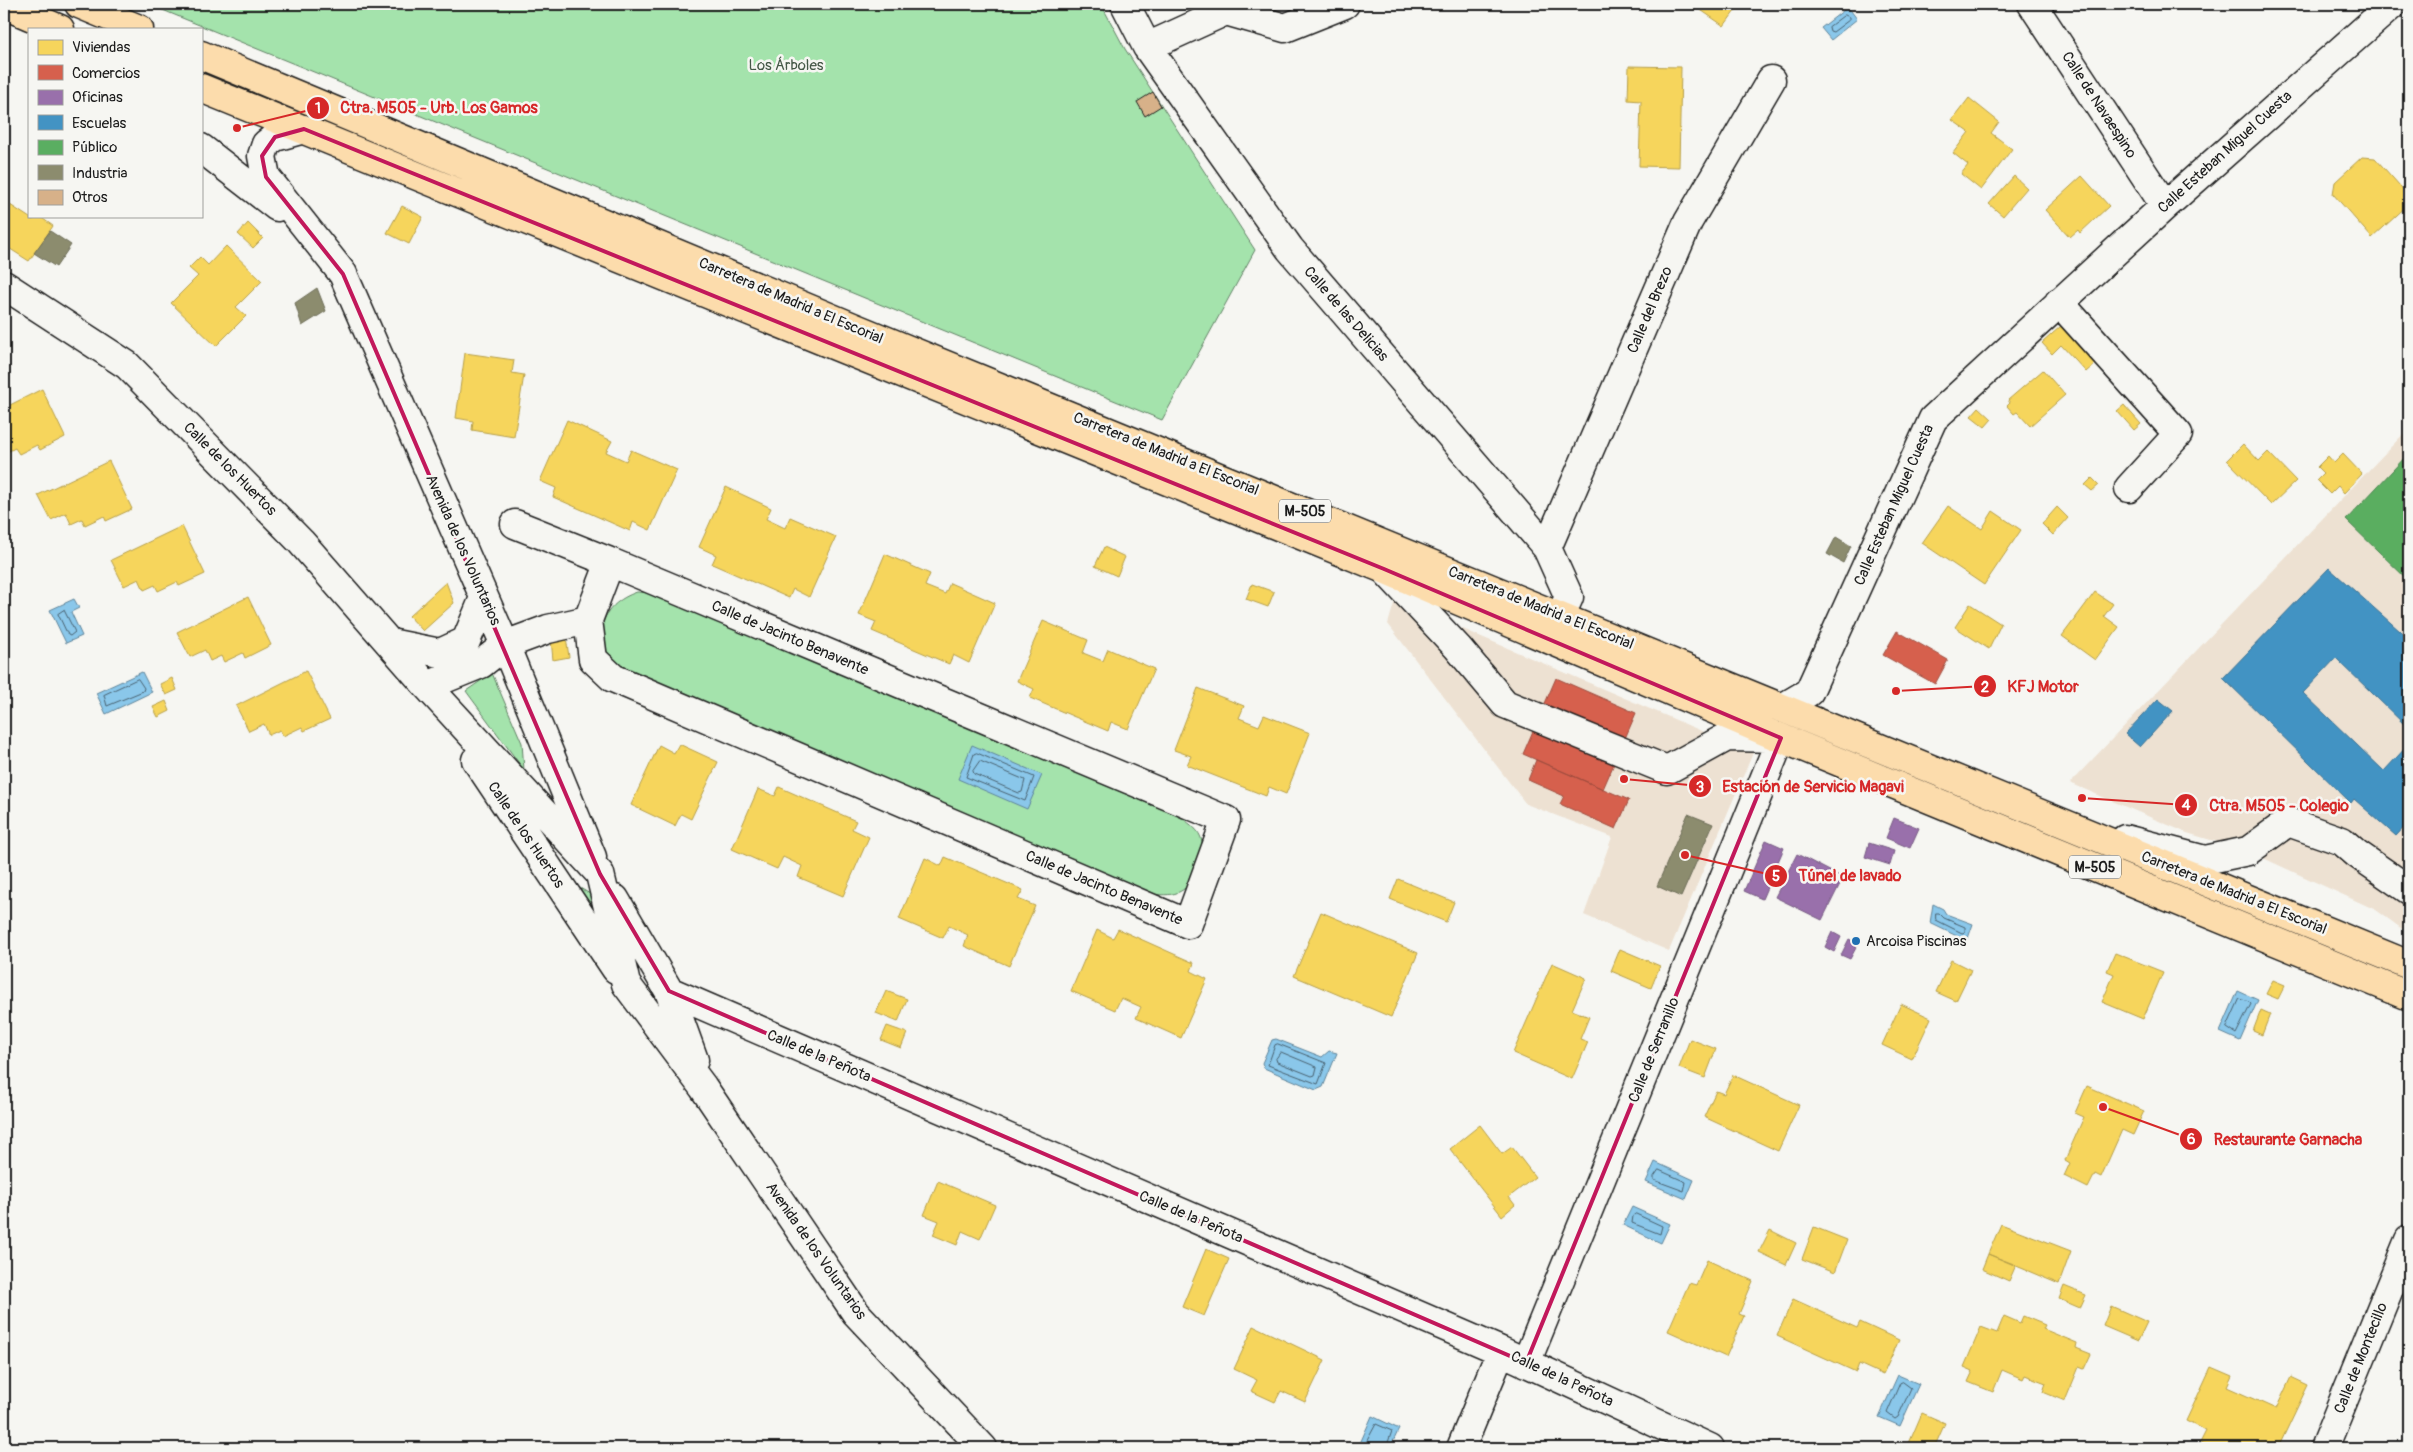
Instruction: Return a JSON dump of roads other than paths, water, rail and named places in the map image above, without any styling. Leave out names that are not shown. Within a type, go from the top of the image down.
[{"type":"highway","points":[[79,4],[137,28]]},
{"type":"highway","points":[[4,5],[39,23],[56,28]]},
{"type":"highway","name":"Carretera de Madrid a El Escorial","points":[[202,55],[853,327],[1561,615],[1782,708],[2409,965]]},
{"type":"highway","name":"Carretera de Madrid a El Escorial","points":[[202,88],[1384,569],[1781,738],[2409,996]]},
{"type":"street","name":"Calle de las Delicias","points":[[1125,4],[1147,47],[1290,249],[1547,548],[1569,597],[1561,615]]},
{"type":"street","points":[[1147,47],[1226,7],[1284,28],[1346,4]]},
{"type":"street","name":"Calle de Navaespino","points":[[2032,4],[2164,206]]},
{"type":"street","name":"Calle Esteban Miguel Cuesta","points":[[1782,708],[1809,692],[1933,419],[2164,206],[2393,4]]},
{"type":"street","name":"Calle del Brezo","points":[[1547,548],[1688,222],[1771,80]]},
{"type":"street","name":"Avenida de los Voluntarios","points":[[304,130],[274,137],[266,144],[262,156],[263,166],[270,184],[343,274],[505,645],[600,874],[669,991],[703,1087]]},
{"type":"street","name":"Avenida de los Voluntarios","points":[[202,149],[312,235]]},
{"type":"street","name":"Calle de los Huertos","points":[[4,285],[127,365],[301,542],[427,686],[600,874]]},
{"type":"street","points":[[2059,302],[2178,434],[2129,488]]},
{"type":"street","name":"Calle de Jacinto Benavente","points":[[515,524],[610,562],[1226,820],[1188,924],[613,678],[593,659],[588,620],[610,562]]},
{"type":"street","points":[[1384,569],[1458,648],[1505,704],[1667,770],[1727,737],[1781,738]]},
{"type":"street","points":[[390,642],[440,653],[466,641],[484,598]]},
{"type":"street","points":[[427,686],[480,664],[505,645],[548,629],[588,620]]},
{"type":"street","name":"Calle de los Huertos","points":[[427,686],[626,984]]},
{"type":"street","name":"Calle de Serranillo","points":[[1526,1363],[1781,738]]},
{"type":"street","points":[[2068,824],[2205,860],[2248,851],[2288,822],[2342,841],[2357,854],[2409,890]]},
{"type":"street","name":"Avenida de los Voluntarios","points":[[600,874],[626,984],[703,1087],[856,1313],[983,1448]]},
{"type":"street","name":"Calle de la Peñota","points":[[669,991],[1501,1351],[1710,1448]]},
{"type":"street","name":"Calle de Montecillo","points":[[2324,1448],[2409,1240]]},
{"type":"street","points":[[1461,1448],[1501,1351]]},
{"type":"water","points":[[1848,7],[1857,19],[1831,40],[1821,28]]},
{"type":"water","points":[[74,599],[79,608],[71,612],[82,636],[66,643],[50,610]]},
{"type":"water","points":[[142,672],[152,692],[106,714],[96,693]]},
{"type":"water","points":[[972,745],[1042,775],[1027,809],[958,779]]},
{"type":"water","points":[[1933,904],[1943,909],[1946,914],[1973,924],[1967,941],[1930,923]]},
{"type":"water","points":[[2238,991],[2258,1000],[2240,1041],[2220,1032]]},
{"type":"water","points":[[1276,1039],[1322,1057],[1329,1051],[1337,1053],[1323,1087],[1316,1090],[1264,1068],[1262,1063],[1272,1040]]},
{"type":"water","points":[[1655,1162],[1694,1180],[1686,1199],[1646,1182]]},
{"type":"water","points":[[1632,1207],[1670,1224],[1661,1243],[1623,1225]]},
{"type":"water","points":[[1898,1375],[1919,1384],[1900,1426],[1879,1417]]},
{"type":"water","points":[[1372,1416],[1399,1429],[1390,1448],[1358,1448]]},
{"type":"place","name":"Ctra. M505 - Urb. Los Gamos","points":[[237,128]]},
{"type":"place","name":"KFJ Motor","points":[[1896,691]]},
{"type":"place","name":"Estación de Servicio Magavi","points":[[1624,779]]},
{"type":"place","name":"Ctra. M505 - Colegio","points":[[2082,798]]},
{"type":"place","name":"Túnel de lavado","points":[[1685,855]]},
{"type":"place","name":"Arcoisa Piscinas","points":[[1856,941]]},
{"type":"place","name":"Restaurante Garnacha","points":[[2103,1107]]},
{"type":"park label","name":"Los Árboles","points":[[786,65]]}]
